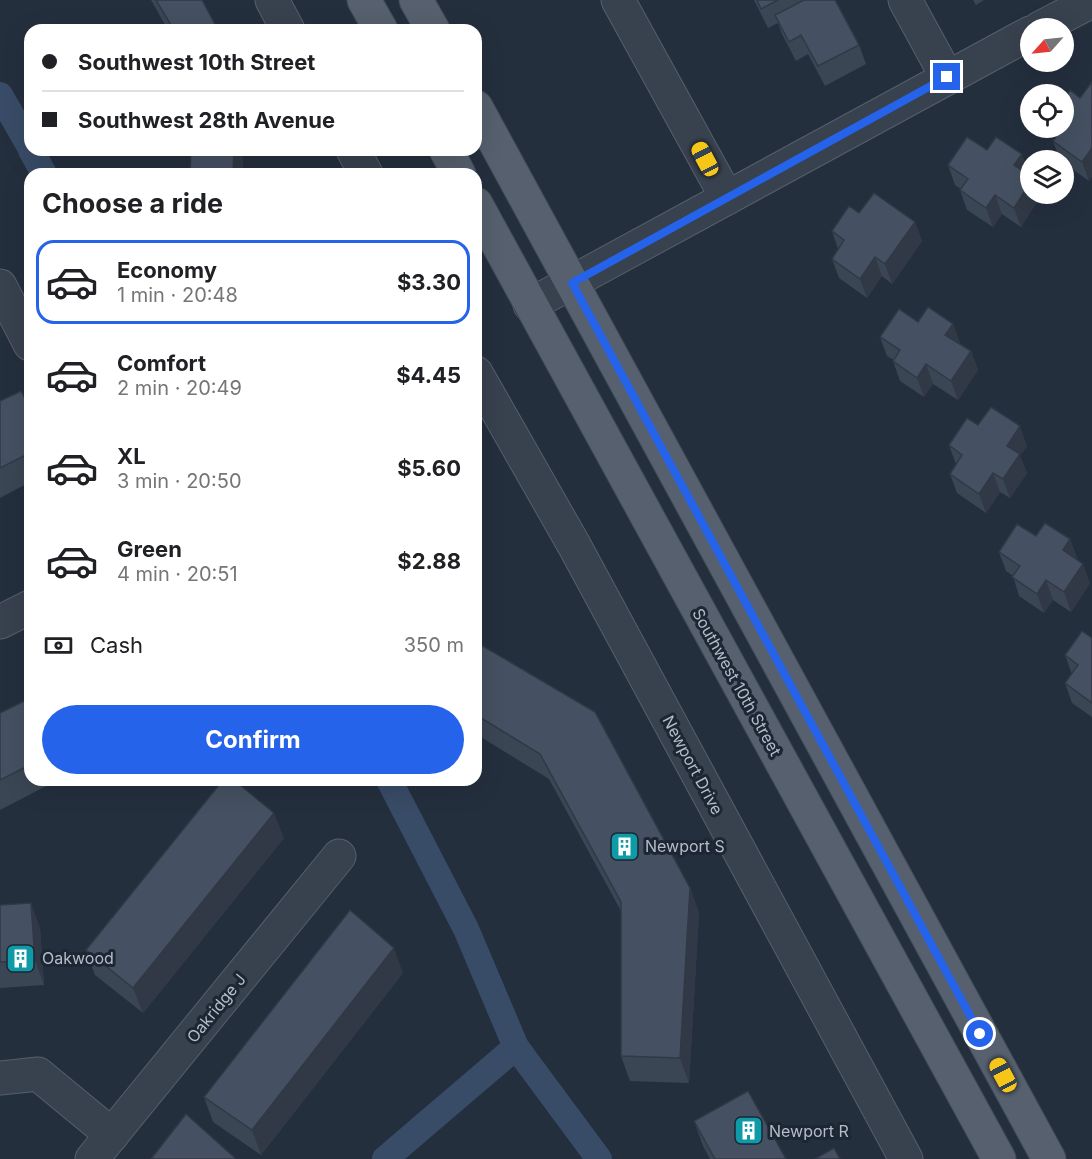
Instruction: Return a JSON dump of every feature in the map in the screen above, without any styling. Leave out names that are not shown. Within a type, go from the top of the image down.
[{"type":"main road","points":[[364,0],[378,24]]},
{"type":"main road","points":[[417,0],[430,24]]},
{"type":"main road","points":[[482,119],[1049,1159]]},
{"type":"main road","name":"Southwest 10th Street","points":[[482,215],[999,1159]]},
{"type":"street","points":[[272,0],[285,24]]},
{"type":"street","points":[[618,0],[727,198]]},
{"type":"street","points":[[905,0],[947,77]]},
{"type":"street","points":[[1059,18],[1092,1]]},
{"type":"street","points":[[530,305],[1020,38]]},
{"type":"street","points":[[0,286],[24,332]]},
{"type":"street","name":"Newport Drive","points":[[482,384],[574,545],[906,1159]]},
{"type":"street","points":[[0,622],[24,610]]},
{"type":"street","name":"Oakridge J","points":[[102,1147],[339,856]]},
{"type":"street","points":[[0,1078],[38,1074],[102,1147]]},
{"type":"building","points":[[156,0],[202,0],[215,24],[170,24]]},
{"type":"building","points":[[757,0],[778,0],[761,9]]},
{"type":"building","points":[[804,0],[835,0],[859,45],[818,66],[801,35],[789,42],[775,15]]},
{"type":"building","points":[[1092,82],[1092,148],[1082,162],[1074,156],[1074,150],[1065,150],[1053,141],[1055,138],[1074,138],[1074,93],[1080,98]]},
{"type":"building","points":[[967,137],[987,150],[996,137],[1020,153],[1014,165],[1020,169],[1020,199],[1014,208],[995,195],[986,208],[960,190],[968,179],[948,165]]},
{"type":"building","points":[[191,156],[234,156],[233,168],[190,168]]},
{"type":"building","points":[[874,193],[915,222],[885,264],[875,257],[860,279],[832,259],[844,240],[832,231],[849,206],[859,213]]},
{"type":"building","points":[[928,307],[953,324],[945,335],[971,351],[951,381],[926,364],[917,378],[893,361],[900,350],[880,337],[899,309],[918,322]]},
{"type":"building","points":[[21,391],[24,397],[24,456],[0,468],[0,401]]},
{"type":"building","points":[[991,407],[1020,426],[1007,446],[1020,454],[1003,479],[993,473],[979,494],[950,474],[962,455],[949,445],[967,418],[978,425]]},
{"type":"building","points":[[1045,523],[1070,539],[1063,550],[1083,564],[1064,592],[1046,580],[1037,594],[1012,577],[1020,566],[999,552],[1017,524],[1036,536]]},
{"type":"building","points":[[1082,631],[1092,638],[1092,703],[1065,683],[1078,665],[1065,655]]},
{"type":"building","name":"Newport S","points":[[482,646],[595,712],[690,888],[680,1058],[621,1056],[621,902],[540,754],[482,719]]},
{"type":"building","points":[[24,701],[24,768],[0,780],[0,713]]},
{"type":"building","points":[[218,786],[241,786],[274,813],[133,988],[86,950]]},
{"type":"building","points":[[31,903],[35,960],[0,962],[0,905]]},
{"type":"building","points":[[350,910],[394,948],[252,1130],[204,1097]]},
{"type":"building","points":[[748,1091],[786,1159],[715,1159],[694,1121]]},
{"type":"building","points":[[186,1114],[235,1158],[235,1159],[151,1159]]},
{"type":"building","points":[[834,1148],[840,1159],[815,1159]]},
{"type":"waterway","points":[[0,95],[24,137]]},
{"type":"waterway","points":[[34,156],[41,168]]},
{"type":"waterway","points":[[385,1159],[516,1047],[466,929],[392,786]]},
{"type":"waterway","points":[[516,1047],[599,1159]]},
{"type":"place","name":"Newport S","points":[[624,846]]},
{"type":"place","name":"Oakwood","points":[[21,958]]},
{"type":"place","name":"Newport R","points":[[748,1131]]},
{"type":"route","points":[[947,77],[572,283],[980,1034]]}]
